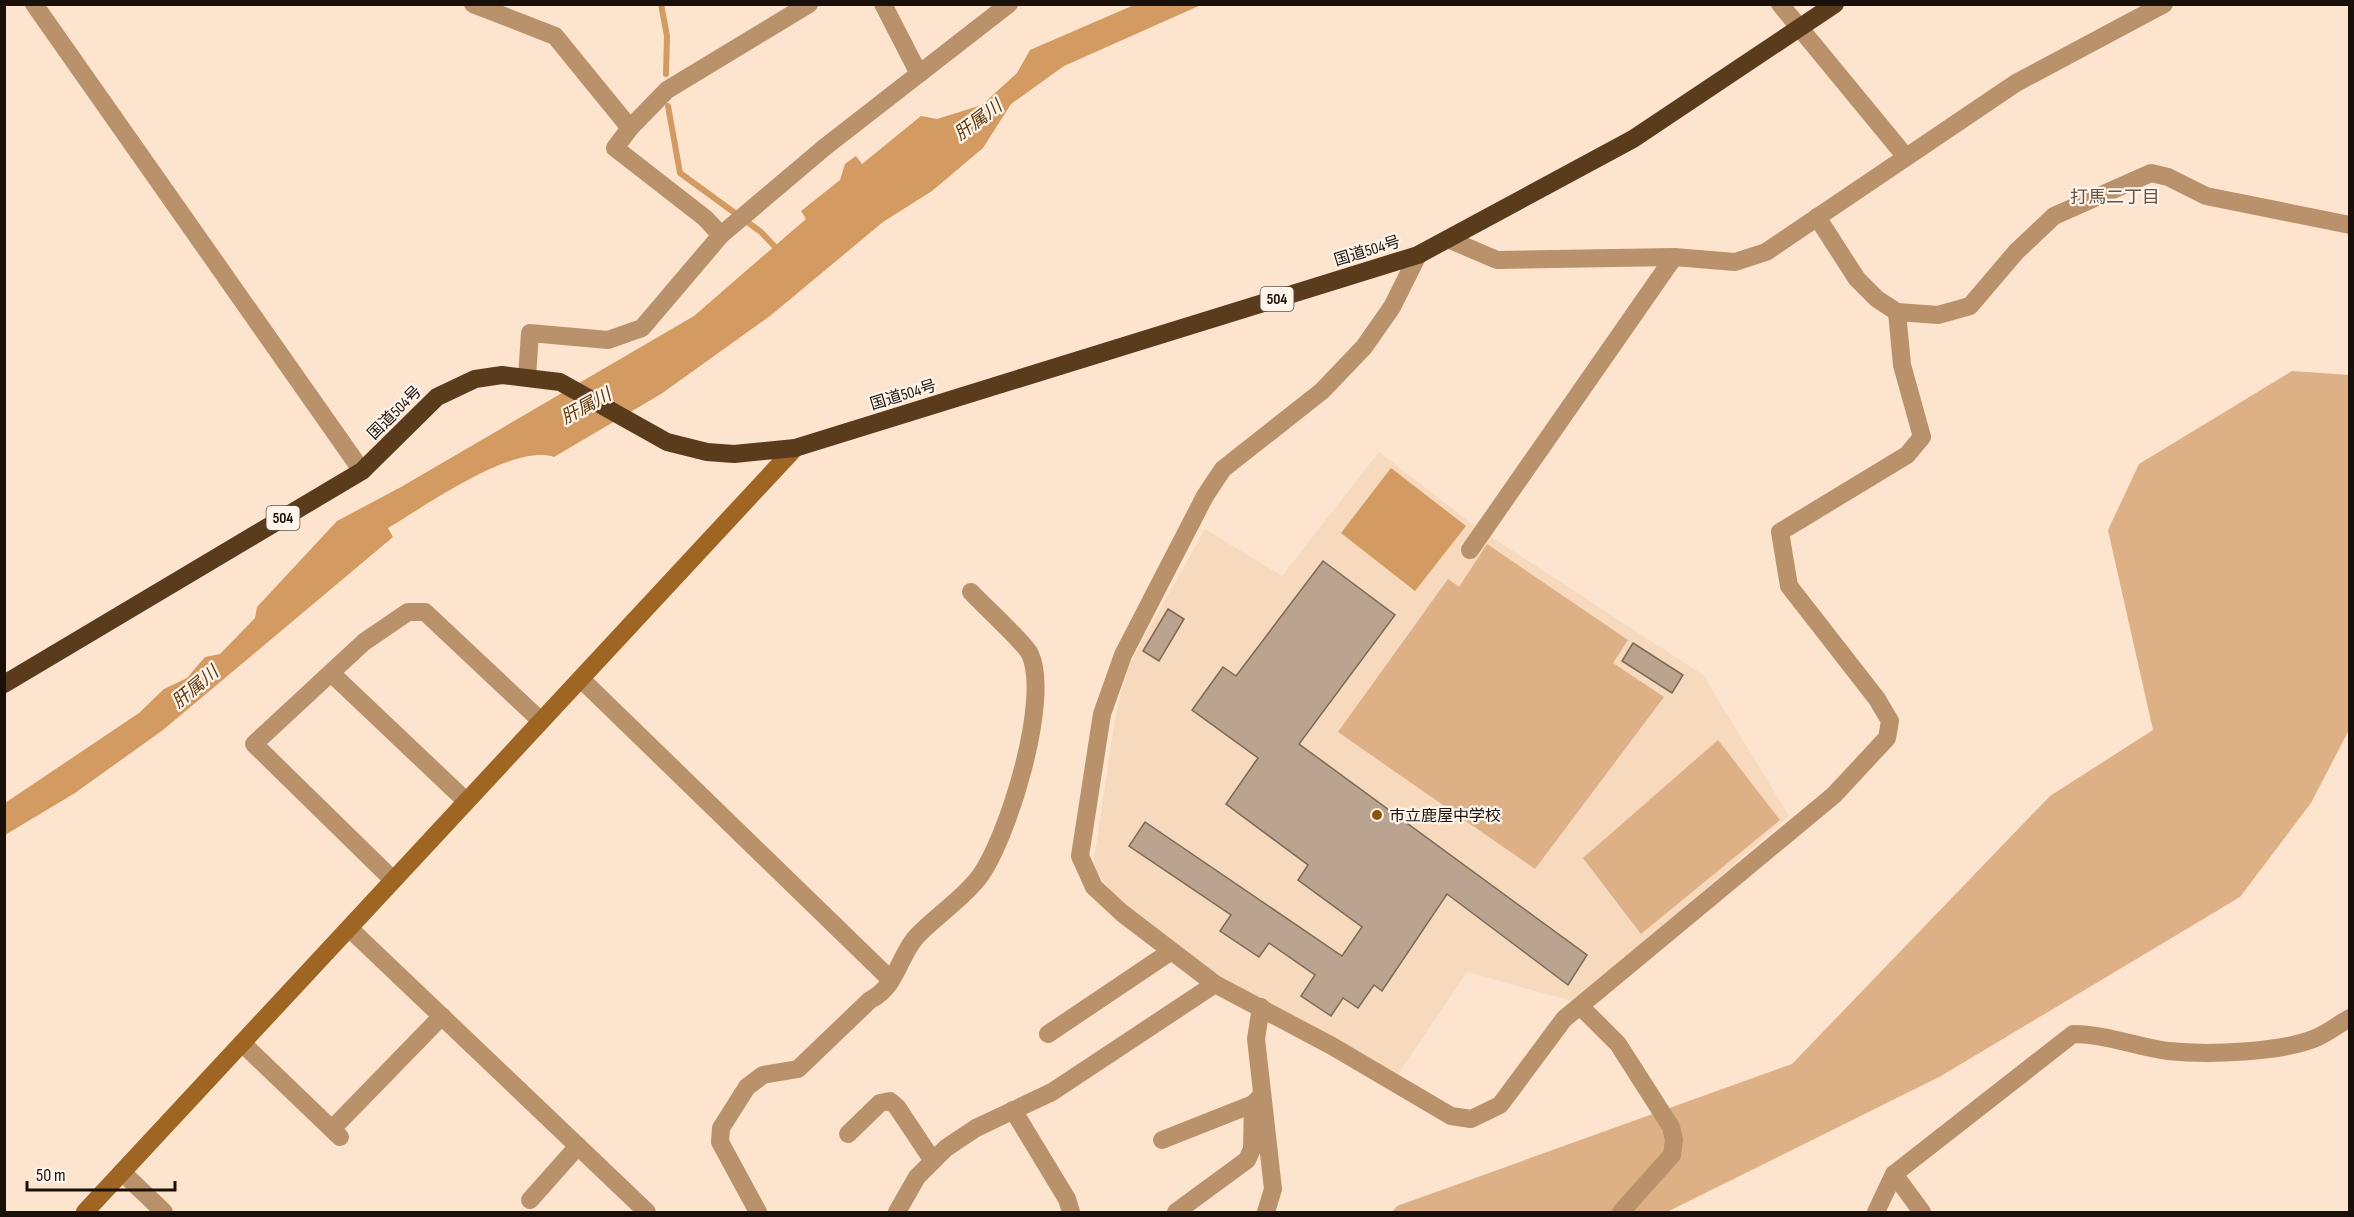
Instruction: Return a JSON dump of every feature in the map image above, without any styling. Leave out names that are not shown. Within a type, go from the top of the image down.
[{"type":"highway","name":"国道504号","points":[[4,684],[362,471],[437,397],[475,379],[502,375],[560,382],[667,442],[707,452],[734,454],[795,448],[1418,255],[1633,139],[1835,4]]},
{"type":"street","points":[[34,4],[362,471]]},
{"type":"street","points":[[473,4],[555,36],[630,128]]},
{"type":"street","points":[[721,235],[705,219],[615,148],[630,128],[667,90],[809,4]]},
{"type":"street","points":[[883,4],[919,74]]},
{"type":"street","points":[[527,377],[530,333],[608,340],[642,328],[721,235],[825,147],[1009,4]]},
{"type":"street","points":[[1780,4],[1906,157]]},
{"type":"street","points":[[1448,239],[1497,260],[1674,257],[1735,262],[1766,252],[2016,83],[2164,4]]},
{"type":"street","points":[[1817,217],[1857,279],[1877,299],[1897,312],[1938,315],[1970,306],[2016,252],[2054,216],[2116,186],[2151,173],[2168,177],[2206,196],[2349,225]]},
{"type":"street","points":[[1418,255],[1392,307],[1364,347],[1322,392],[1276,425],[1222,469],[1205,496],[1123,655],[1102,714],[1080,856],[1094,887],[1170,952],[1215,984],[1260,1007],[1451,1116],[1471,1119],[1500,1106],[1564,1019],[1581,1007],[1658,938],[1834,795],[1887,738],[1890,721],[1877,699],[1789,586],[1780,532],[1907,455],[1922,437],[1902,365],[1897,312]]},
{"type":"street","points":[[1470,550],[1674,257]]},
{"type":"street","points":[[85,1212],[795,448]]},
{"type":"street","points":[[758,1212],[720,1142],[722,1128],[747,1087],[763,1075],[798,1069],[870,1000],[883,994],[915,938],[980,876],[1004,827],[1032,737],[1034,680],[1030,654],[970,592]]},
{"type":"street","points":[[393,880],[254,744],[364,642],[408,612],[426,612],[541,721]]},
{"type":"street","points":[[331,673],[466,801]]},
{"type":"street","points":[[581,679],[891,980]]},
{"type":"street","points":[[349,928],[647,1212]]},
{"type":"street","points":[[1048,1034],[1170,952]]},
{"type":"street","points":[[897,1212],[917,1177],[946,1148],[976,1128],[1052,1092],[1215,984]]},
{"type":"street","points":[[1260,1007],[1256,1039],[1258,1099],[1273,1189],[1266,1212]]},
{"type":"street","points":[[1581,1007],[1618,1044],[1671,1128],[1674,1140],[1672,1155],[1621,1212]]},
{"type":"street","points":[[242,1043],[336,1133],[442,1016]]},
{"type":"street","points":[[1876,1212],[1894,1174],[2073,1034],[2093,1034],[2168,1051],[2244,1052],[2317,1038],[2349,1018]]},
{"type":"street","points":[[1162,1140],[1258,1099]]},
{"type":"street","points":[[1176,1212],[1248,1160],[1252,1149],[1258,1099]]},
{"type":"street","points":[[848,1134],[880,1103],[890,1101],[897,1107],[933,1161]]},
{"type":"street","points":[[1013,1110],[1067,1199],[1071,1212]]},
{"type":"street","points":[[530,1200],[578,1146]]},
{"type":"street","points":[[122,1172],[164,1212]]},
{"type":"street","points":[[1894,1174],[1922,1212]]},
{"type":"shaded area","points":[[2292,371],[2349,375],[2349,730],[2311,803],[2240,897],[1941,1076],[1667,1212],[1392,1212],[1397,1206],[1792,1064],[2050,796],[2153,730],[2108,530],[2139,464]]},
{"type":"shaded area","points":[[1379,452],[1476,527],[1703,675],[1789,816],[1576,1002],[1467,972],[1398,1074],[1216,974],[1117,899],[1093,866],[1116,713],[1129,665],[1205,529],[1282,576]]},
{"type":"shaded area","points":[[1487,544],[1628,640],[1613,663],[1664,697],[1535,869],[1338,732],[1448,579],[1459,587]]},
{"type":"shaded area","points":[[1718,740],[1780,820],[1641,934],[1583,858]]},
{"type":"water","name":"肝属川","points":[[1134,5],[1201,5],[1064,66],[1011,104],[983,148],[932,191],[883,222],[770,316],[661,394],[554,457],[537,455],[516,459],[493,468],[469,479],[388,528],[393,537],[163,730],[75,793],[5,835],[5,803],[139,713],[164,689],[187,678],[205,657],[220,654],[255,618],[257,607],[337,521],[401,487],[694,316],[806,219],[801,211],[840,180],[845,164],[856,156],[862,164],[921,116],[937,119],[982,105],[1017,73],[1030,50]]},
{"type":"water","points":[[1391,468],[1466,526],[1415,591],[1341,533]]},
{"type":"building","points":[[1323,561],[1395,615],[1299,744],[1587,955],[1568,985],[1447,894],[1382,991],[1374,985],[1358,1008],[1343,998],[1331,1016],[1301,996],[1315,975],[1269,943],[1259,957],[1220,931],[1231,915],[1129,846],[1145,822],[1342,956],[1362,927],[1298,880],[1308,865],[1226,804],[1258,758],[1192,710],[1223,667],[1236,676]]},
{"type":"building","points":[[1168,609],[1184,619],[1159,661],[1143,651]]},
{"type":"building","points":[[1633,643],[1683,675],[1672,693],[1622,661]]},
{"type":"waterway","points":[[661,4],[667,36],[666,74]]},
{"type":"waterway","points":[[668,106],[680,173],[761,232],[779,251]]},
{"type":"place","name":"市立鹿屋中学校","points":[[1377,815]]},
{"type":"district","name":"打馬二丁目","points":[[2115,197]]}]
